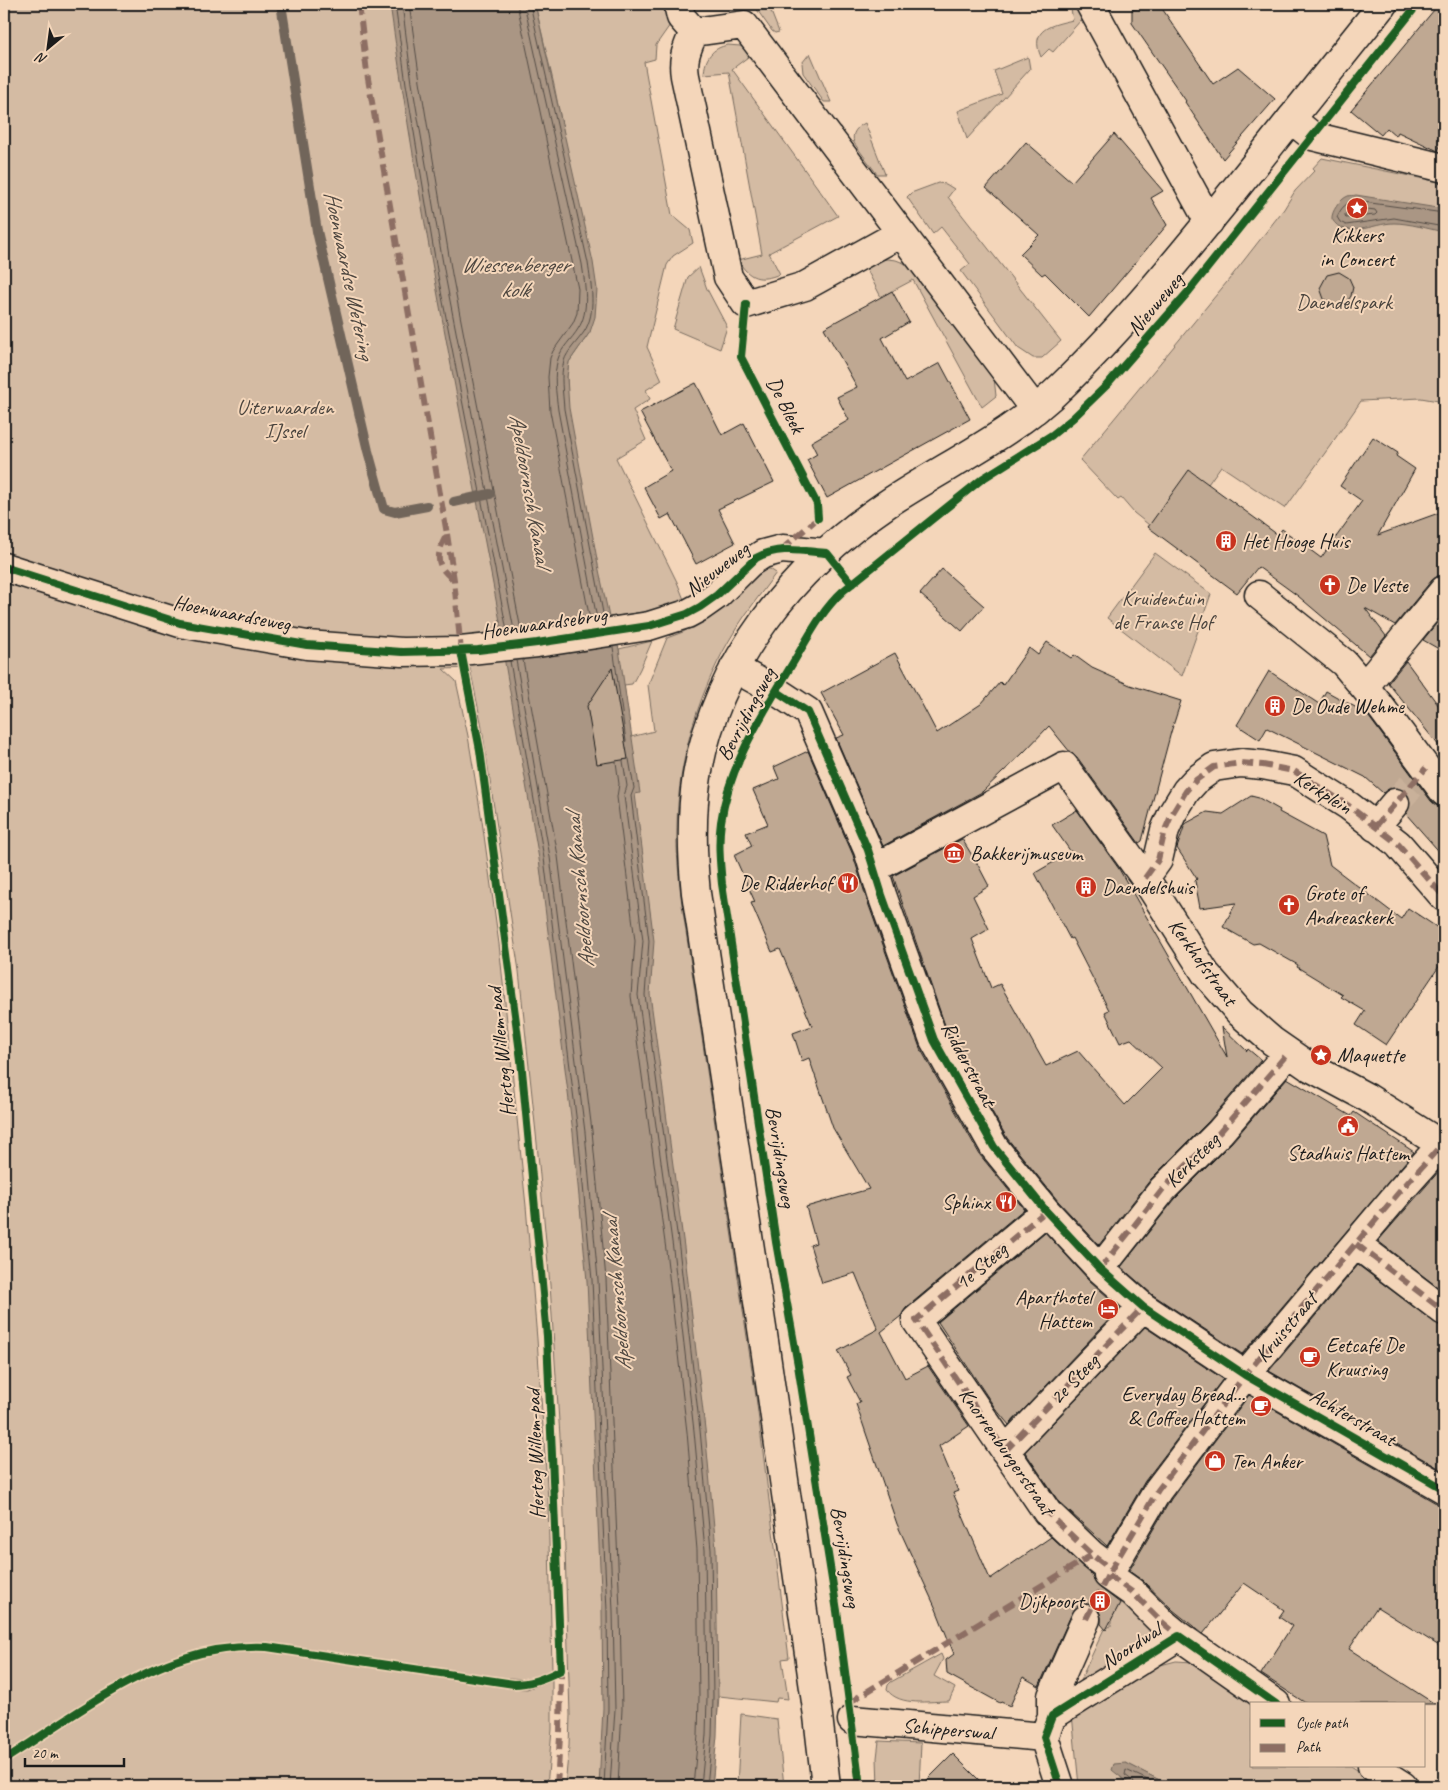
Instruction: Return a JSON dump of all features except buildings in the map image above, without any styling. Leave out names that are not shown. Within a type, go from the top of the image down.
[{"type":"street","points":[[678,4],[681,17],[694,32]]},
{"type":"street","points":[[1090,4],[1209,222]]},
{"type":"street","name":"Nieuweweg","points":[[632,630],[674,619],[700,607],[749,563],[763,554],[782,549],[833,547],[886,505],[1035,410],[1060,389],[1118,329],[1209,222],[1382,4]]},
{"type":"street","points":[[694,32],[744,25],[1035,410]]},
{"type":"street","points":[[694,32],[683,63],[685,76],[728,277],[746,304],[805,286],[901,233]]},
{"type":"street","points":[[1291,119],[1312,136],[1444,168]]},
{"type":"street","name":"Bevrijdingsweg","points":[[826,1786],[814,1686],[694,877],[693,833],[694,802],[698,772],[711,721],[724,688],[748,644],[769,613],[833,547]]},
{"type":"street","name":"Hoenwaardseweg","points":[[4,568],[180,624],[307,645],[402,652],[470,651]]},
{"type":"street","points":[[1364,687],[1444,590]]},
{"type":"street","points":[[1259,595],[1344,663],[1364,687],[1411,786]]},
{"type":"street","name":"Hoenwaardsebrug","points":[[470,651],[632,630]]},
{"type":"street","name":"Ridderstraat","points":[[734,668],[776,691],[808,712],[874,868],[882,896],[934,1040],[994,1147],[1046,1211],[1100,1268],[1143,1307],[1244,1375]]},
{"type":"street","name":"Kerkplein","points":[[1145,878],[1158,860],[1165,830],[1186,791],[1196,780],[1214,767],[1242,763],[1294,771],[1349,806],[1398,844],[1444,897]]},
{"type":"street","name":"Kerkhofstraat","points":[[874,868],[1064,766],[1145,878],[1212,982],[1240,1013],[1288,1053],[1308,1066],[1368,1098],[1443,1144]]},
{"type":"street","points":[[1411,786],[1444,792]]},
{"type":"street","points":[[1375,827],[1411,786]]},
{"type":"street","name":"Kerksteeg","points":[[1100,1268],[1164,1188],[1220,1132],[1288,1053]]},
{"type":"street","name":"Kruisstraat","points":[[1110,1572],[1158,1490],[1244,1375],[1401,1190],[1443,1144]]},
{"type":"street","name":"1e Steeg","points":[[916,1320],[1046,1211]]},
{"type":"street","points":[[1356,1244],[1444,1311]]},
{"type":"street","name":"2e Steeg","points":[[1005,1451],[1143,1307]]},
{"type":"street","name":"Knorrenburgerstraat","points":[[916,1320],[1047,1512],[1178,1636]]},
{"type":"street","name":"Achterstraat","points":[[1244,1375],[1444,1489]]},
{"type":"street","points":[[1060,1786],[1048,1727],[1052,1696],[1086,1619]]},
{"type":"street","name":"Noordwal","points":[[1048,1727],[1178,1636],[1273,1702]]},
{"type":"street","name":"Schipperswal","points":[[852,1720],[1048,1727]]},
{"type":"street","points":[[1375,1768],[1403,1786]]},
{"type":"green space","name":"Uiterwaarden IJssel","points":[[4,4],[509,4],[567,392],[569,362],[590,332],[565,140],[535,4],[667,4],[670,25],[656,45],[655,59],[644,62],[672,215],[690,230],[693,243],[673,256],[667,265],[647,347],[662,380],[646,390],[650,399],[633,410],[646,440],[616,458],[685,602],[656,610],[611,617],[619,653],[619,649],[652,641],[632,684],[624,685],[631,737],[654,731],[648,685],[667,638],[683,632],[722,610],[765,569],[770,569],[776,573],[736,629],[712,675],[693,723],[678,799],[677,845],[682,905],[756,1397],[789,1658],[782,1659],[788,1699],[777,1698],[776,1702],[719,1696],[712,1786],[565,1786],[570,1715],[563,1482],[550,1285],[519,971],[481,722],[470,668],[443,669],[456,681],[468,736],[499,944],[526,1206],[548,1500],[552,1670],[526,1679],[509,1678],[508,1688],[527,1689],[552,1680],[552,1729],[547,1786],[4,1786]]},
{"type":"green space","points":[[753,4],[768,4],[779,32],[775,33],[772,31]]},
{"type":"green space","points":[[1070,4],[1086,4],[1088,12],[1053,52],[1049,49],[1041,57],[1038,48],[1040,34],[1057,24],[1073,20]]},
{"type":"green space","points":[[722,46],[740,46],[752,54],[732,69],[838,216],[769,253],[780,274],[767,278],[751,275],[738,260],[762,254],[729,72],[704,74],[710,55]]},
{"type":"green space","points":[[810,53],[831,102],[824,102],[803,73],[802,63]]},
{"type":"green space","points":[[1028,57],[1030,69],[967,139],[958,111],[1002,94],[994,71]]},
{"type":"green space","points":[[865,123],[885,174],[877,174],[854,143],[853,136],[855,131]]},
{"type":"green space","name":"Daendelspark","points":[[1322,158],[1444,183],[1444,402],[1421,398],[1361,401],[1284,508],[1221,466],[1168,540],[1134,513],[1121,498],[1118,500],[1080,460],[1227,282],[1284,209],[1295,191],[1314,171],[1312,169]]},
{"type":"green space","points":[[938,183],[946,184],[954,189],[948,197],[1061,341],[1042,358],[1033,358],[1018,348],[961,271],[970,264],[941,227],[933,234],[907,197],[911,193]]},
{"type":"green space","points":[[887,259],[909,265],[994,378],[996,396],[982,407],[913,280],[881,297],[865,266],[875,261]]},
{"type":"green space","points":[[699,267],[707,289],[727,327],[720,349],[673,329],[688,277]]},
{"type":"green space","name":"Kruidentuin de Franse Hof","points":[[1155,553],[1211,594],[1182,676],[1107,618]]},
{"type":"green space","points":[[1122,1599],[1159,1630],[1079,1683],[1104,1629],[1111,1626],[1111,1620]]},
{"type":"green space","points":[[941,1654],[943,1659],[934,1676],[955,1688],[949,1701],[907,1701],[900,1699],[887,1690],[891,1682]]},
{"type":"green space","points":[[1176,1661],[1193,1662],[1250,1703],[1250,1768],[1354,1768],[1381,1786],[1171,1786],[1126,1763],[1120,1774],[1121,1778],[1132,1786],[1079,1786],[1072,1714],[1149,1668]]},
{"type":"green space","points":[[741,1714],[777,1719],[784,1786],[737,1786]]},
{"type":"green space","points":[[879,1741],[921,1743],[919,1786],[878,1786],[877,1758]]},
{"type":"water","points":[[390,4],[535,4],[593,262],[597,289],[595,317],[590,332],[569,362],[567,377],[569,408],[599,570],[609,617],[619,649],[640,793],[635,794],[654,941],[650,994],[684,1247],[705,1429],[716,1549],[718,1697],[717,1736],[712,1786],[599,1786],[603,1708],[602,1611],[587,1281],[573,1133],[539,859],[505,663],[502,632],[414,162]]},
{"type":"water","points":[[1356,195],[1444,209],[1444,232],[1400,223],[1352,230],[1344,229],[1332,219],[1333,213],[1342,200]]},
{"type":"water","points":[[1126,1763],[1171,1786],[1132,1786],[1112,1770],[1114,1764]]},
{"type":"waterway","name":"Hoenwaardse Wetering","points":[[281,4],[317,231],[368,451],[384,509],[395,512],[427,506]]},
{"type":"waterway","name":"Hoenwaardse Wetering","points":[[454,502],[490,494]]},
{"type":"tunnel","points":[[1395,803],[1411,786]]},
{"type":"marked path","points":[[359,4],[367,73],[447,534],[439,554],[439,559],[443,569],[454,580]]},
{"type":"marked path","points":[[782,549],[818,518]]},
{"type":"marked path","points":[[447,534],[461,651]]},
{"type":"marked path","points":[[1145,878],[1158,860],[1165,830],[1186,791],[1196,780],[1214,767],[1241,763],[1294,771],[1349,806],[1398,844],[1444,897]]},
{"type":"marked path","points":[[1375,827],[1426,768]]},
{"type":"marked path","points":[[1100,1269],[1163,1189],[1220,1132],[1288,1053]]},
{"type":"marked path","points":[[1086,1619],[1108,1575],[1158,1490],[1245,1375],[1401,1190],[1444,1142]]},
{"type":"marked path","points":[[1046,1211],[916,1320],[1047,1512],[1092,1555],[1112,1570]]},
{"type":"marked path","points":[[1356,1244],[1444,1311]]},
{"type":"marked path","points":[[1005,1451],[1143,1307]]},
{"type":"marked path","points":[[850,1702],[1092,1555]]},
{"type":"marked path","points":[[1108,1575],[1132,1592],[1179,1636]]},
{"type":"marked path","points":[[557,1786],[561,1670]]},
{"type":"cycle path","points":[[860,1786],[837,1611],[798,1365],[776,1242],[722,884],[720,830],[731,780],[748,741],[769,703],[827,608],[843,591],[982,479],[1052,435],[1073,418],[1107,385],[1189,291],[1418,4]]},
{"type":"cycle path","name":"De Bleek","points":[[746,304],[741,357],[817,504],[818,518]]},
{"type":"cycle path","points":[[4,567],[180,623],[307,645],[402,652],[478,650],[649,626],[687,614],[700,607],[717,595],[756,558],[773,551],[791,550],[827,553],[852,584]]},
{"type":"cycle path","name":"Hertog Willem-pad","points":[[4,1760],[91,1703],[137,1677],[184,1658],[215,1650],[267,1647],[514,1684],[538,1680],[561,1670],[547,1336],[521,1060],[480,750],[461,651]]},
{"type":"cycle path","points":[[776,691],[808,712],[868,850],[882,895],[934,1040],[994,1147],[1046,1211],[1100,1269],[1143,1307],[1245,1375],[1444,1489]]},
{"type":"cycle path","points":[[1060,1786],[1044,1737],[1052,1716],[1179,1636],[1273,1702]]},
{"type":"place","name":"Kikkers in Concert","points":[[1357,208]]},
{"type":"place","name":"Het Hooge Huis","points":[[1226,541]]},
{"type":"place","name":"De Veste","points":[[1330,585]]},
{"type":"place","name":"De Oude Wehme","points":[[1275,706]]},
{"type":"place","name":"Bakkerijmuseum","points":[[954,853]]},
{"type":"place","name":"De Ridderhof","points":[[848,883]]},
{"type":"place","name":"Daendelshuis","points":[[1086,887]]},
{"type":"place","name":"Grote of Andreaskerk","points":[[1289,905]]},
{"type":"place","name":"Maquette","points":[[1321,1055]]},
{"type":"place","name":"Stadhuis Hattem","points":[[1348,1126]]},
{"type":"place","name":"Sphinx","points":[[1006,1202]]},
{"type":"place","name":"Aparthotel Hattem","points":[[1108,1309]]},
{"type":"place","name":"Eetcafé De Kruusing","points":[[1310,1357]]},
{"type":"place","name":"Everyday Bread... & Coffee Hattem","points":[[1261,1406]]},
{"type":"place","name":"Ten Anker","points":[[1215,1461]]},
{"type":"place","name":"Dijkpoort","points":[[1100,1601]]},
{"type":"water label","name":"Wiessenberger kolk","points":[[515,278]]},
{"type":"water label","name":"Apeldoornsch Kanaal","points":[[530,490]]},
{"type":"water label","name":"Apeldoornsch Kanaal","points":[[580,891]]},
{"type":"water label","name":"Apeldoornsch Kanaal","points":[[617,1294]]}]
